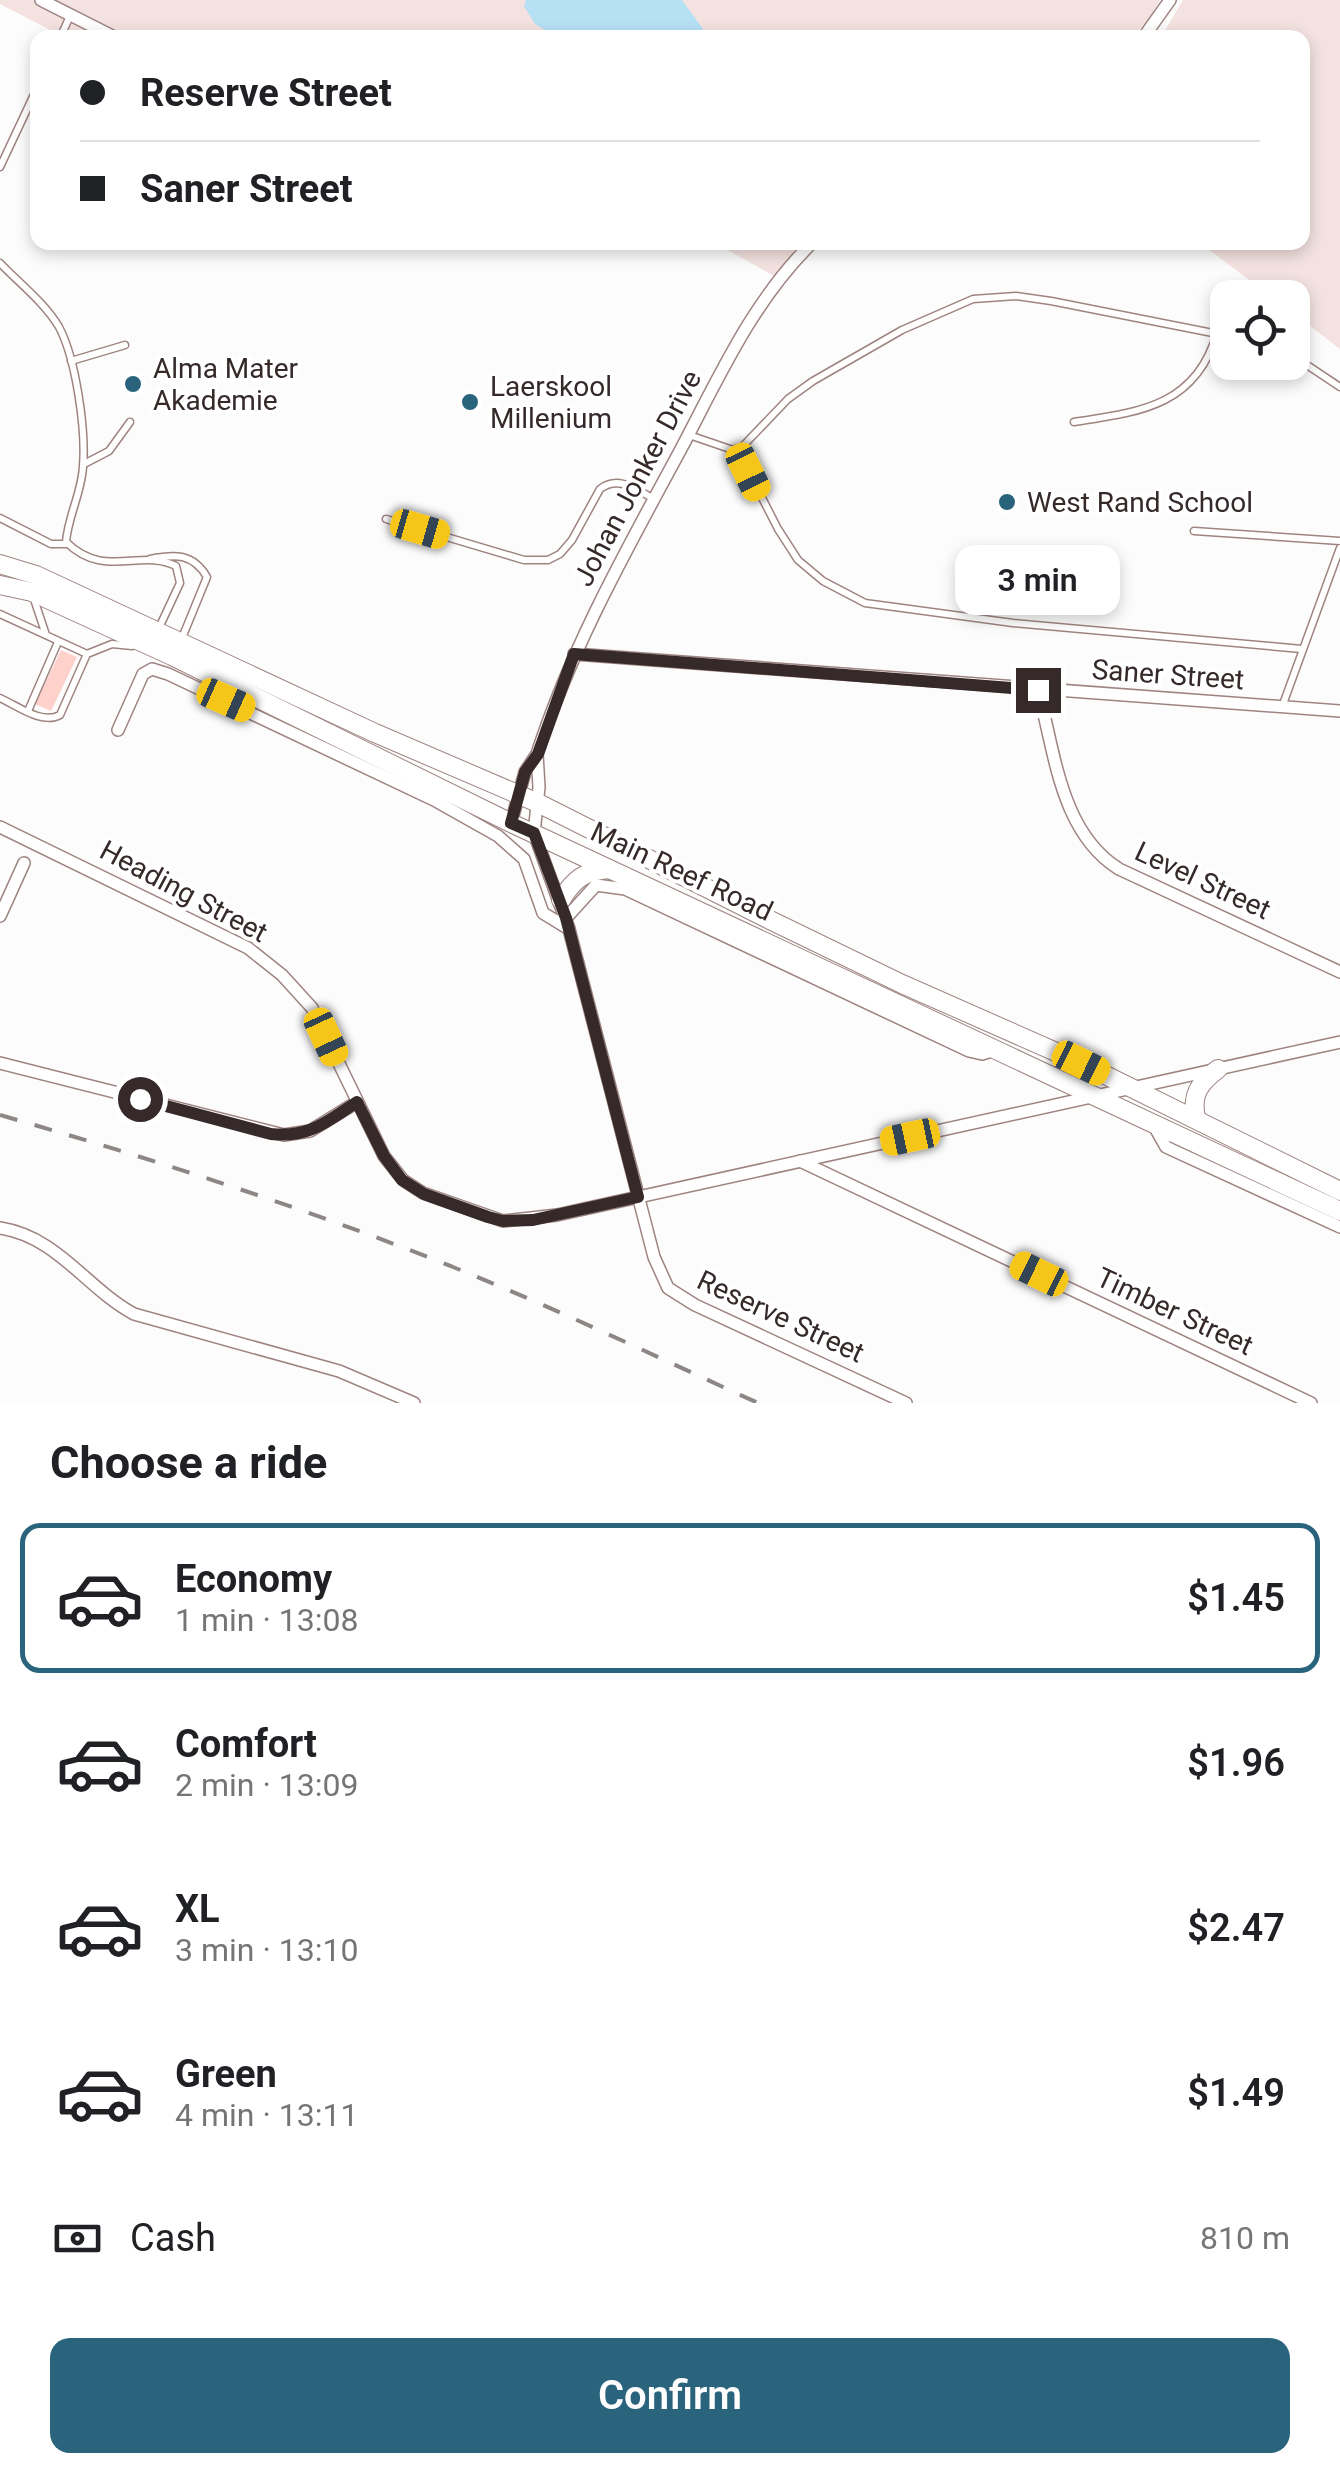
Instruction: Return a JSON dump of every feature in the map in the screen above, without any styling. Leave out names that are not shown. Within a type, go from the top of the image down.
[{"type":"main road","name":"Main Reef Road","points":[[0,564],[36,575],[158,631],[176,649],[511,823],[1340,1211]]},
{"type":"main road","name":"Main Reef Road","points":[[0,584],[32,592],[176,649],[538,803],[902,984],[1129,1086],[1340,1191]]},
{"type":"main road","points":[[565,916],[578,877],[593,870],[609,869]]},
{"type":"main road","points":[[1196,1118],[1196,1093],[1218,1069]]},
{"type":"street","points":[[40,0],[100,30]]},
{"type":"street","points":[[1148,30],[1170,0]]},
{"type":"street","name":"Johan Jonker Drive","points":[[511,823],[525,772],[538,754],[574,654],[757,311],[776,282],[806,250]]},
{"type":"street","name":"Saner Street","points":[[574,654],[1340,711]]},
{"type":"street","points":[[118,730],[143,674],[152,669],[168,674],[420,794],[498,836],[524,859],[543,913],[565,916],[596,885],[625,888],[969,1051],[982,1054],[996,1050]]},
{"type":"street","name":"Level Street","points":[[1038,690],[1069,807],[1095,851],[1119,869],[1340,972]]},
{"type":"street","name":"Johan Jonker Drive","points":[[534,833],[538,754]]},
{"type":"street","name":"Heading Street","points":[[0,827],[248,948],[282,975],[312,1008],[384,1156],[402,1180],[424,1194],[503,1221],[533,1220],[1340,1042]]},
{"type":"street","name":"Reserve Street","points":[[534,833],[565,916],[659,1274],[668,1288],[906,1403]]},
{"type":"street","points":[[0,916],[24,864]]},
{"type":"street","points":[[0,1063],[284,1135],[302,1135],[357,1102]]},
{"type":"street","points":[[1153,1124],[1166,1147],[1340,1228]]},
{"type":"street","name":"Timber Street","points":[[800,1160],[1311,1403]]},
{"type":"street","points":[[0,1228],[15,1230],[46,1244],[112,1301],[134,1314],[339,1371],[414,1403]]},
{"type":"lane","points":[[63,30],[70,15]]},
{"type":"lane","points":[[0,167],[30,103]]},
{"type":"lane","points":[[0,264],[52,316],[62,332],[70,361],[84,464],[67,544]]},
{"type":"lane","points":[[736,449],[788,399],[813,382],[933,314],[973,299],[1016,296],[1210,332]]},
{"type":"lane","points":[[70,361],[125,345]]},
{"type":"lane","points":[[1074,422],[1135,413],[1169,399],[1202,369],[1210,350]]},
{"type":"lane","points":[[1310,368],[1340,388]]},
{"type":"lane","points":[[84,464],[109,451],[130,422]]},
{"type":"lane","points":[[688,435],[736,449],[798,560],[822,581],[865,603],[1013,624],[1302,649]]},
{"type":"lane","points":[[386,519],[535,562],[560,554],[606,484],[625,484],[654,499]]},
{"type":"lane","points":[[0,518],[51,544],[67,544],[100,562],[169,562],[180,572],[178,590],[158,631]]},
{"type":"lane","points":[[1194,531],[1340,545],[1282,707]]},
{"type":"lane","points":[[0,698],[54,719],[60,715],[67,688],[86,654],[118,643],[176,649],[206,574],[184,556],[139,562]]},
{"type":"lane","points":[[32,592],[46,636]]},
{"type":"lane","points":[[0,614],[86,654]]},
{"type":"lane","points":[[28,711],[58,642]]},
{"type":"shaded area","points":[[0,0],[1160,0],[1139,30],[50,30],[0,4]]},
{"type":"shaded area","points":[[1183,0],[1340,0],[1340,349],[1310,326],[1310,280],[1249,280],[1209,250],[1310,250],[1310,30],[1165,30]]},
{"type":"shaded area","points":[[728,250],[799,250],[776,277]]},
{"type":"water","points":[[526,0],[682,0],[703,29],[545,30],[535,24],[524,6]]},
{"type":"building","points":[[61,650],[77,657],[51,711],[35,704]]},
{"type":"railway","points":[[0,1115],[228,1185],[397,1245],[758,1403]]},
{"type":"place","name":"Alma Mater Akademie","points":[[133,384]]},
{"type":"place","name":"Laerskool Millenium","points":[[470,402]]},
{"type":"place","name":"West Rand School","points":[[1007,502]]},
{"type":"route","points":[[140,1099],[271,1134],[294,1136],[310,1131],[357,1102],[384,1156],[402,1180],[424,1194],[503,1221],[533,1220],[638,1197],[560,900],[534,833],[511,823],[525,772],[538,754],[574,654],[1038,690]]}]
